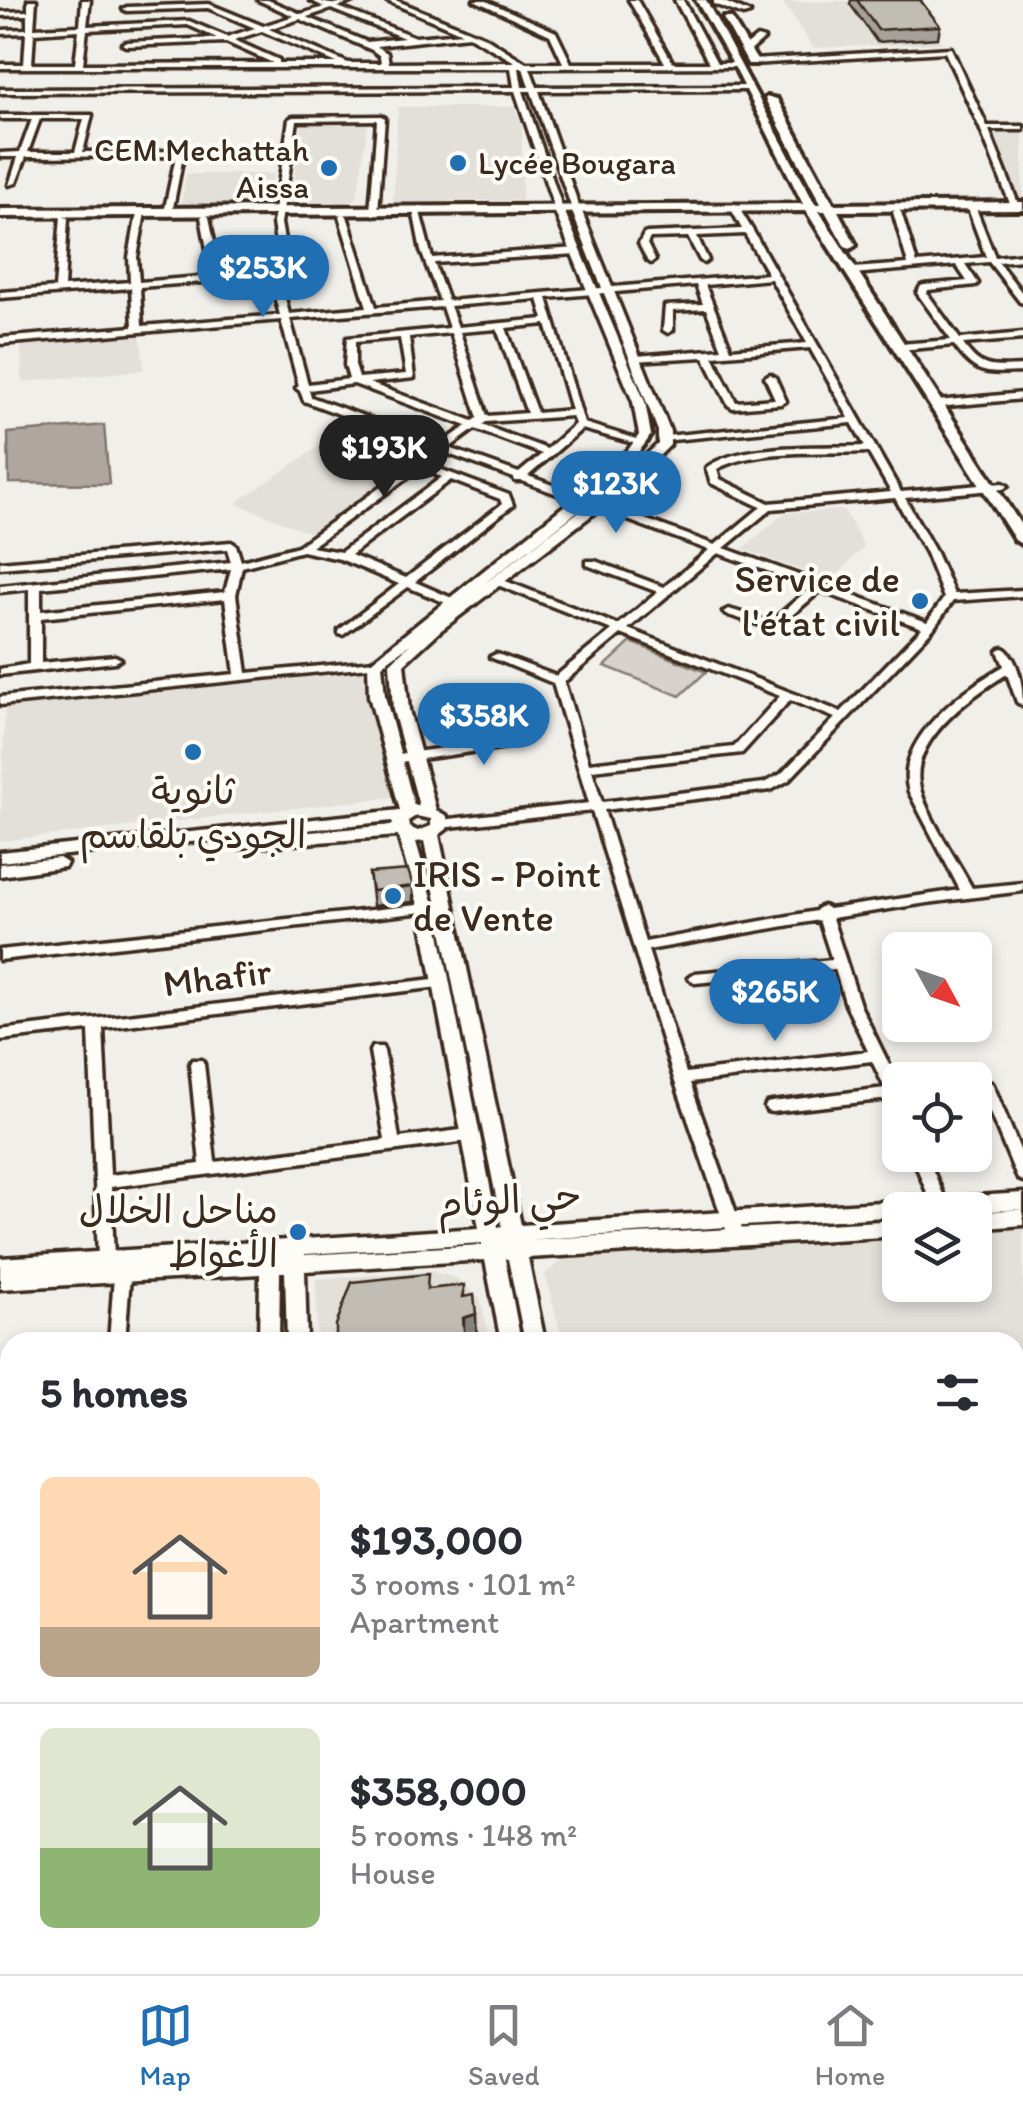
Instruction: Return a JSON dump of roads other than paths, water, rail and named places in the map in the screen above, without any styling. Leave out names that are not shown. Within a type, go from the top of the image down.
[{"type":"main road","points":[[701,0],[744,62],[830,210],[859,271]]},
{"type":"main road","points":[[716,1],[744,62],[749,88],[812,210],[859,271],[945,403],[996,486],[1023,540]]},
{"type":"main road","points":[[0,216],[1020,207]]},
{"type":"main road","points":[[830,210],[972,208]]},
{"type":"main road","points":[[0,216],[416,213]]},
{"type":"main road","points":[[996,486],[1023,516]]},
{"type":"street","points":[[28,66],[32,0]]},
{"type":"street","points":[[79,66],[86,0]]},
{"type":"street","points":[[262,0],[366,44],[384,55],[385,65]]},
{"type":"street","points":[[314,0],[415,40]]},
{"type":"street","points":[[126,44],[227,40],[352,0]]},
{"type":"street","points":[[390,0],[471,34],[520,65],[533,88],[576,251],[636,359],[666,439]]},
{"type":"street","points":[[478,0],[547,30],[568,64]]},
{"type":"street","points":[[633,0],[670,65]]},
{"type":"street","points":[[678,0],[714,65]]},
{"type":"street","points":[[716,1],[746,12]]},
{"type":"street","points":[[189,23],[213,3]]},
{"type":"street","points":[[125,66],[128,4],[213,3],[346,65]]},
{"type":"street","points":[[0,14],[31,12]]},
{"type":"street","points":[[0,32],[189,23],[284,65]]},
{"type":"street","points":[[366,44],[471,34]]},
{"type":"street","points":[[744,62],[760,40]]},
{"type":"street","points":[[0,66],[714,65],[951,56],[1020,207]]},
{"type":"street","points":[[520,65],[518,89],[601,291],[639,402],[645,435],[587,503],[499,582],[457,604],[396,664],[401,710],[428,810],[438,816],[436,830],[533,1332]]},
{"type":"street","points":[[86,91],[95,66]]},
{"type":"street","points":[[0,91],[749,88]]},
{"type":"street","points":[[12,184],[37,117]]},
{"type":"street","points":[[0,118],[89,117],[78,154]]},
{"type":"street","points":[[374,212],[381,118],[293,119],[279,214],[285,273],[278,290],[301,388],[318,406],[930,627]]},
{"type":"street","points":[[984,128],[1023,128]]},
{"type":"street","points":[[0,155],[181,153],[168,213]]},
{"type":"street","points":[[972,208],[991,259],[1023,300]]},
{"type":"street","points":[[735,210],[815,345],[894,496],[931,553],[950,598]]},
{"type":"street","points":[[897,212],[913,266]]},
{"type":"street","points":[[416,213],[429,261],[448,304],[479,422]]},
{"type":"street","points":[[138,328],[134,283],[140,215]]},
{"type":"street","points":[[343,216],[372,309]]},
{"type":"street","points":[[205,217],[217,278]]},
{"type":"street","points":[[59,290],[64,218]]},
{"type":"street","points":[[651,260],[643,244],[646,236],[749,231]]},
{"type":"street","points":[[691,233],[704,260]]},
{"type":"street","points":[[429,261],[576,251]]},
{"type":"street","points":[[859,271],[1023,257]]},
{"type":"street","points":[[960,263],[972,284],[921,290],[956,342],[981,368],[1023,369]]},
{"type":"street","points":[[0,294],[285,273]]},
{"type":"street","points":[[0,341],[775,276]]},
{"type":"street","points":[[699,282],[728,352]]},
{"type":"street","points":[[542,296],[578,423]]},
{"type":"street","points":[[668,330],[668,308],[710,306]]},
{"type":"street","points":[[355,381],[348,342],[551,321]]},
{"type":"street","points":[[501,326],[533,416]]},
{"type":"street","points":[[301,388],[411,376],[404,335]]},
{"type":"street","points":[[906,346],[1023,336]]},
{"type":"street","points":[[636,359],[815,345]]},
{"type":"street","points":[[707,354],[733,404],[781,401],[770,377]]},
{"type":"street","points":[[355,381],[479,422],[549,453]]},
{"type":"street","points":[[945,403],[1023,396]]},
{"type":"street","points":[[0,588],[237,565],[302,548],[479,422],[533,416],[578,423],[638,446]]},
{"type":"street","points":[[0,701],[375,664],[587,503],[643,467],[666,439],[854,420]]},
{"type":"street","points":[[520,479],[578,423]]},
{"type":"street","points":[[870,449],[747,457],[720,461],[711,468],[715,481],[768,506],[996,486]]},
{"type":"street","points":[[344,632],[508,506],[505,498],[419,466]]},
{"type":"street","points":[[343,556],[450,476]]},
{"type":"street","points":[[558,681],[768,506]]},
{"type":"street","points":[[0,565],[226,543],[234,549],[237,565],[230,596],[241,675]]},
{"type":"street","points":[[302,548],[343,556],[457,604]]},
{"type":"street","points":[[591,562],[666,591]]},
{"type":"street","points":[[499,582],[786,698],[843,717]]},
{"type":"street","points":[[35,586],[35,667]]},
{"type":"street","points":[[729,612],[772,626],[819,586]]},
{"type":"street","points":[[950,598],[1023,593]]},
{"type":"street","points":[[36,615],[230,596]]},
{"type":"street","points":[[0,857],[405,823],[436,830],[597,805],[767,787],[784,778],[930,627],[950,598]]},
{"type":"street","points":[[1004,651],[1023,702]]},
{"type":"street","points":[[496,658],[558,681]]},
{"type":"street","points":[[0,672],[115,659]]},
{"type":"street","points":[[375,664],[509,1332]]},
{"type":"street","points":[[968,892],[912,784],[914,762],[956,705],[1008,668]]},
{"type":"street","points":[[558,681],[682,1079],[734,1229]]},
{"type":"street","points":[[584,768],[738,750],[786,698]]},
{"type":"street","points":[[392,759],[503,744],[494,714]]},
{"type":"street","points":[[0,870],[405,823],[428,810]]},
{"type":"street","points":[[642,946],[766,926],[824,912],[1023,887]]},
{"type":"street","points":[[0,955],[427,908]]},
{"type":"street","points":[[824,912],[839,964],[882,1068]]},
{"type":"street","points":[[695,978],[839,964]]},
{"type":"street","name":"Mhafir","points":[[0,1035],[442,983]]},
{"type":"street","points":[[96,1024],[106,1258]]},
{"type":"street","points":[[378,1051],[393,1145]]},
{"type":"street","points":[[682,1079],[874,1055]]},
{"type":"street","points":[[198,1064],[208,1169]]},
{"type":"street","points":[[772,1107],[882,1097]]},
{"type":"street","points":[[992,1099],[1023,1175]]},
{"type":"street","points":[[102,1182],[468,1135]]},
{"type":"street","name":"حي الوئام","points":[[992,1204],[1023,1201]]},
{"type":"street","name":"حي الوئام","points":[[0,1266],[106,1258],[296,1257],[734,1229],[882,1214]]},
{"type":"street","points":[[992,1220],[1023,1217]]},
{"type":"street","name":"حي الوئام","points":[[734,1229],[882,1228]]},
{"type":"street","points":[[296,1257],[297,1332]]},
{"type":"street","points":[[268,1332],[270,1258]]},
{"type":"street","name":"حي الوئام","points":[[0,1281],[122,1276],[270,1258]]},
{"type":"street","points":[[118,1332],[122,1276]]},
{"type":"place","name":"Lycée Bougara","points":[[458,163]]},
{"type":"place","name":"CEM Mechattah Aissa","points":[[329,168]]},
{"type":"place","name":"Service de l'état civil","points":[[920,601]]},
{"type":"place","name":"ثانوية الجودي بلقاسم","points":[[193,752]]},
{"type":"place","name":"IRIS - Point de Vente","points":[[393,896]]},
{"type":"place","name":"مناحل الخلال الأغواط","points":[[298,1232]]}]
